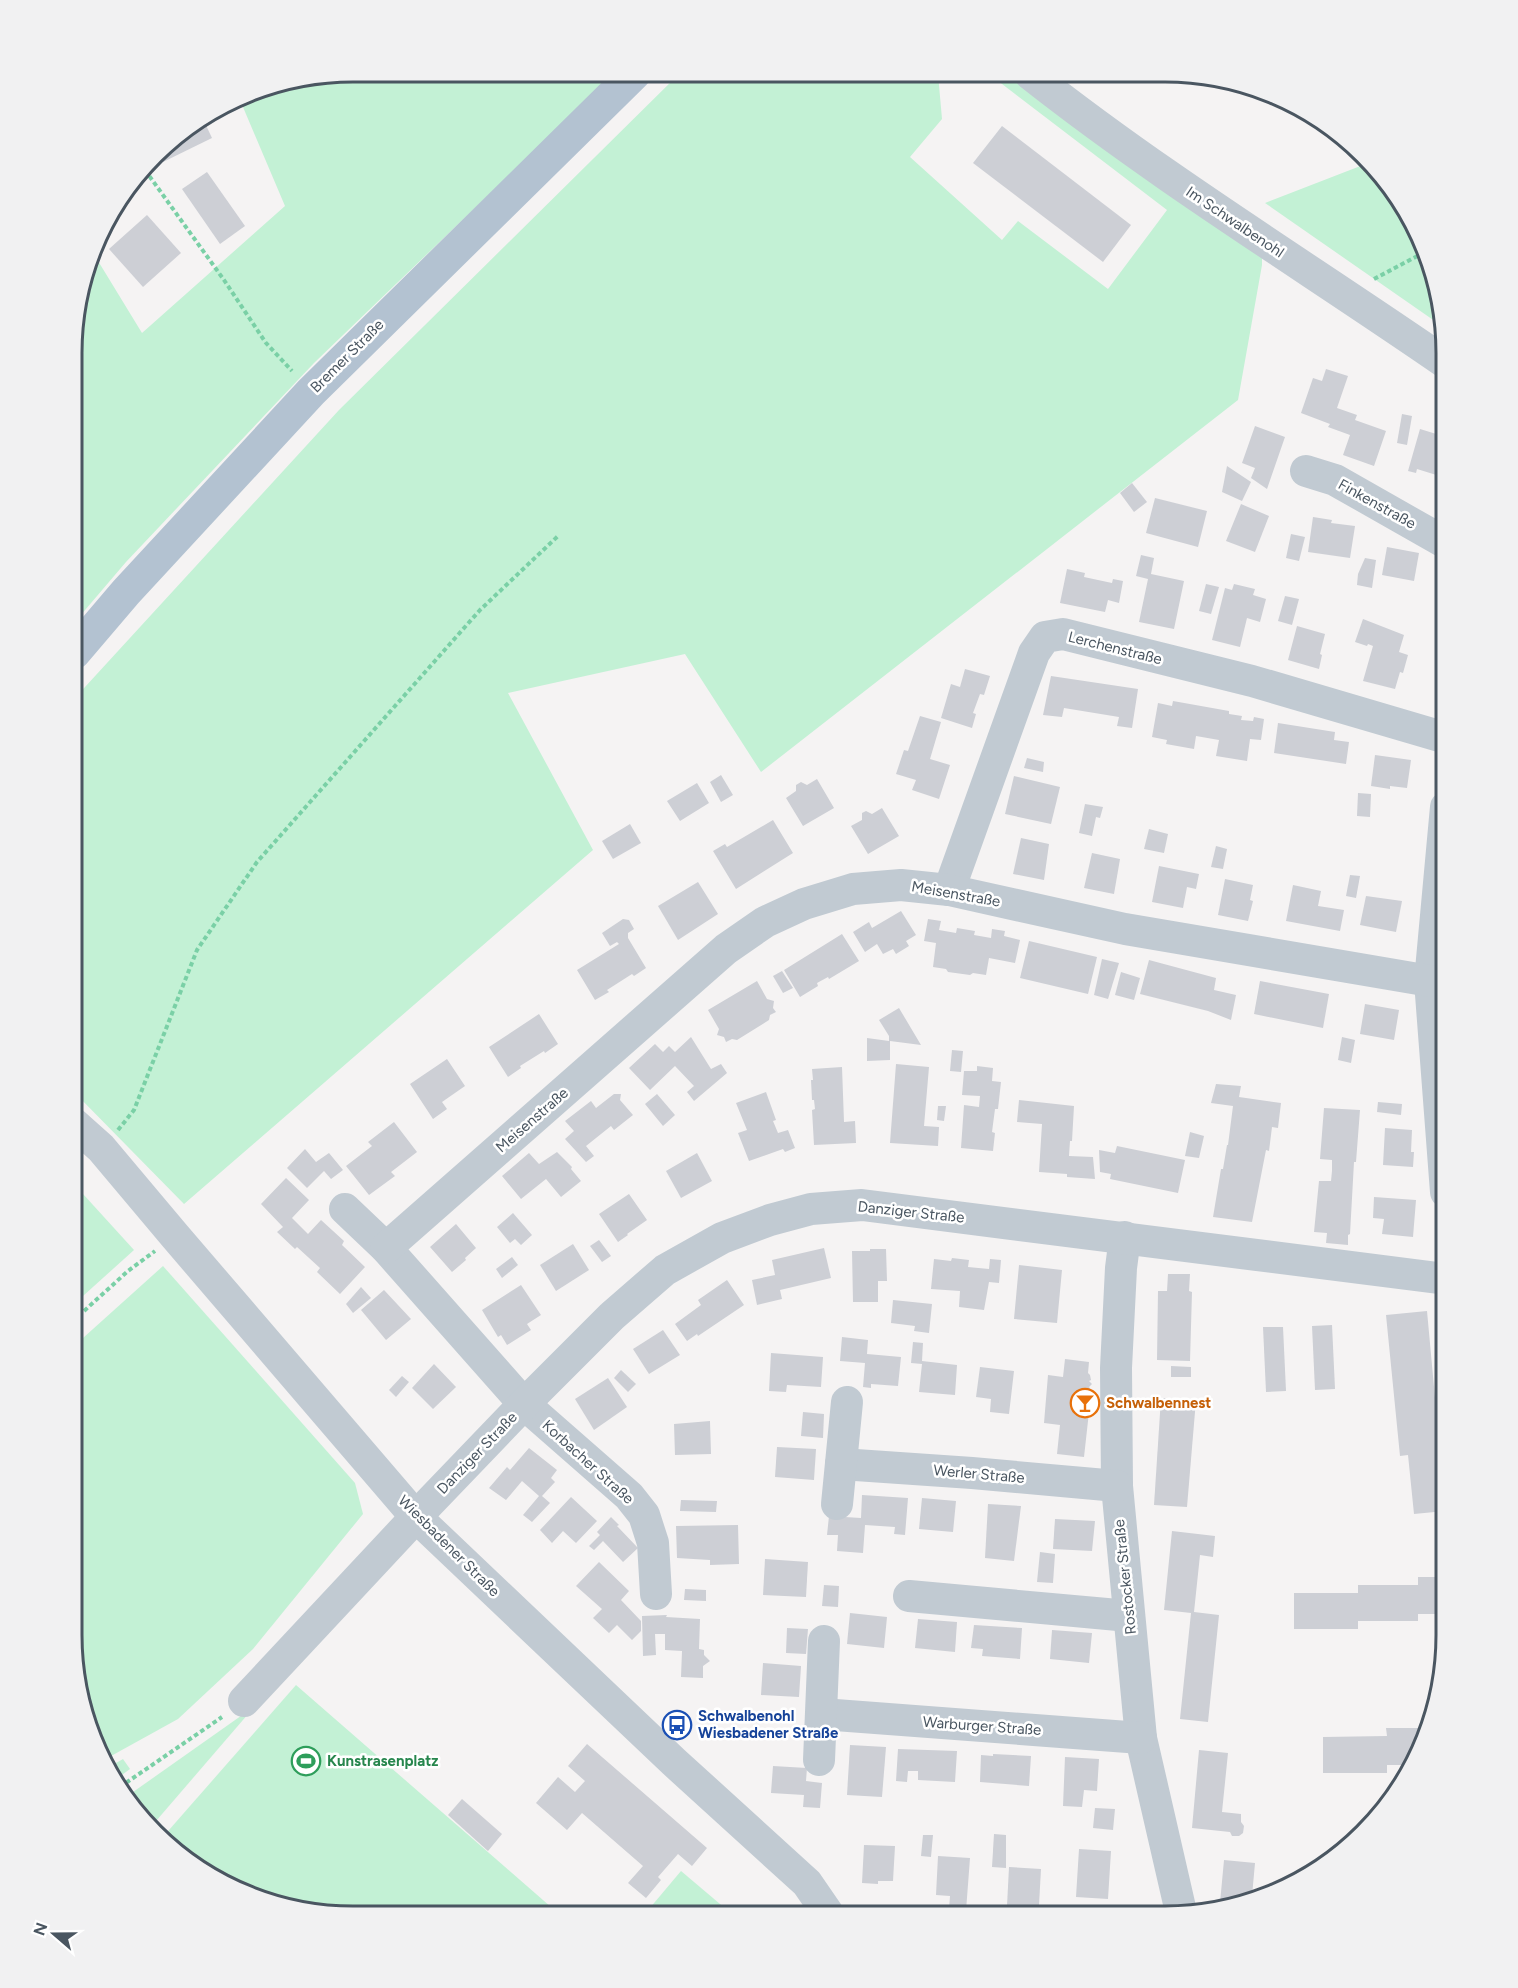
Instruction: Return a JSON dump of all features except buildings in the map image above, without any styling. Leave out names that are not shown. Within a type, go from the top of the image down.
[{"type":"main road","name":"Bremer Straße","points":[[82,644],[126,592],[311,392],[626,82]]},
{"type":"street","name":"Im Schwalbenohl","points":[[1040,82],[1185,189],[1436,356]]},
{"type":"street","name":"Finkenstraße","points":[[1306,471],[1335,480],[1436,537]]},
{"type":"street","name":"Lerchenstraße","points":[[949,890],[1034,653],[1045,638],[1063,634],[1241,678],[1436,735]]},
{"type":"street","name":"Meisenstraße","points":[[386,1248],[726,949],[765,922],[804,904],[853,889],[901,885],[949,890],[1125,929],[1430,981]]},
{"type":"street","points":[[1436,916],[1430,981],[1436,1060]]},
{"type":"street","name":"Wiesbadener Straße","points":[[82,1131],[101,1148],[417,1517],[674,1762],[807,1883],[823,1906]]},
{"type":"street","name":"Danziger Straße","points":[[244,1701],[524,1404],[612,1316],[665,1270],[722,1238],[780,1217],[811,1209],[862,1205],[1436,1278]]},
{"type":"street","points":[[345,1209],[386,1248],[524,1404]]},
{"type":"street","name":"Rostocker Straße","points":[[1125,1237],[1121,1268],[1116,1368],[1117,1486],[1141,1738],[1179,1905]]},
{"type":"street","points":[[837,1504],[847,1402]]},
{"type":"street","name":"Korbacher Straße","points":[[524,1404],[629,1496],[644,1515],[653,1543],[656,1594]]},
{"type":"street","name":"Werler Straße","points":[[841,1464],[1117,1486]]},
{"type":"street","points":[[909,1596],[1129,1616]]},
{"type":"street","points":[[819,1760],[824,1641]]},
{"type":"street","name":"Warburger Straße","points":[[822,1714],[1141,1738]]},
{"type":"path","points":[[149,176],[266,343],[311,392]]},
{"type":"path","points":[[1374,279],[1417,256]]},
{"type":"path","points":[[101,1148],[134,1110],[196,950],[257,862],[480,610],[558,536]]},
{"type":"path","points":[[82,1313],[128,1271],[174,1236]]},
{"type":"path","points":[[127,1783],[244,1701]]},
{"type":"green space","points":[[606,82],[314,363],[126,562],[82,614],[82,353],[88,300],[99,262],[142,333],[285,206],[243,106],[250,103],[300,88],[335,83]]},
{"type":"green space","points":[[671,82],[939,82],[942,119],[910,157],[1002,240],[1018,221],[1108,289],[1167,210],[999,82],[1021,82],[1128,166],[1262,255],[1238,400],[761,772],[685,654],[508,693],[593,850],[184,1204],[82,1100],[82,690],[339,410]]},
{"type":"green space","points":[[1360,166],[1380,188],[1408,233],[1426,283],[1433,320],[1265,203]]},
{"type":"green space","points":[[82,1193],[134,1250],[82,1297]]},
{"type":"green space","points":[[163,1266],[355,1483],[363,1514],[253,1649],[178,1719],[111,1756],[92,1705],[83,1653],[82,1339]]},
{"type":"green space","name":"Kunstrasenplatz","points":[[296,1685],[550,1906],[353,1906],[300,1900],[266,1891],[233,1878],[188,1850],[168,1831]]},
{"type":"green space","points":[[255,1706],[157,1820],[133,1792]]},
{"type":"green space","points":[[123,1759],[130,1769],[122,1775],[115,1763]]},
{"type":"green space","points":[[681,1871],[722,1906],[652,1906]]},
{"type":"place","name":"Schwalbennest","points":[[1085,1403]]},
{"type":"place","name":"Schwalbenohl Wiesbadener Straße","points":[[677,1725]]},
{"type":"place","name":"Kunstrasenplatz","points":[[306,1761]]}]
